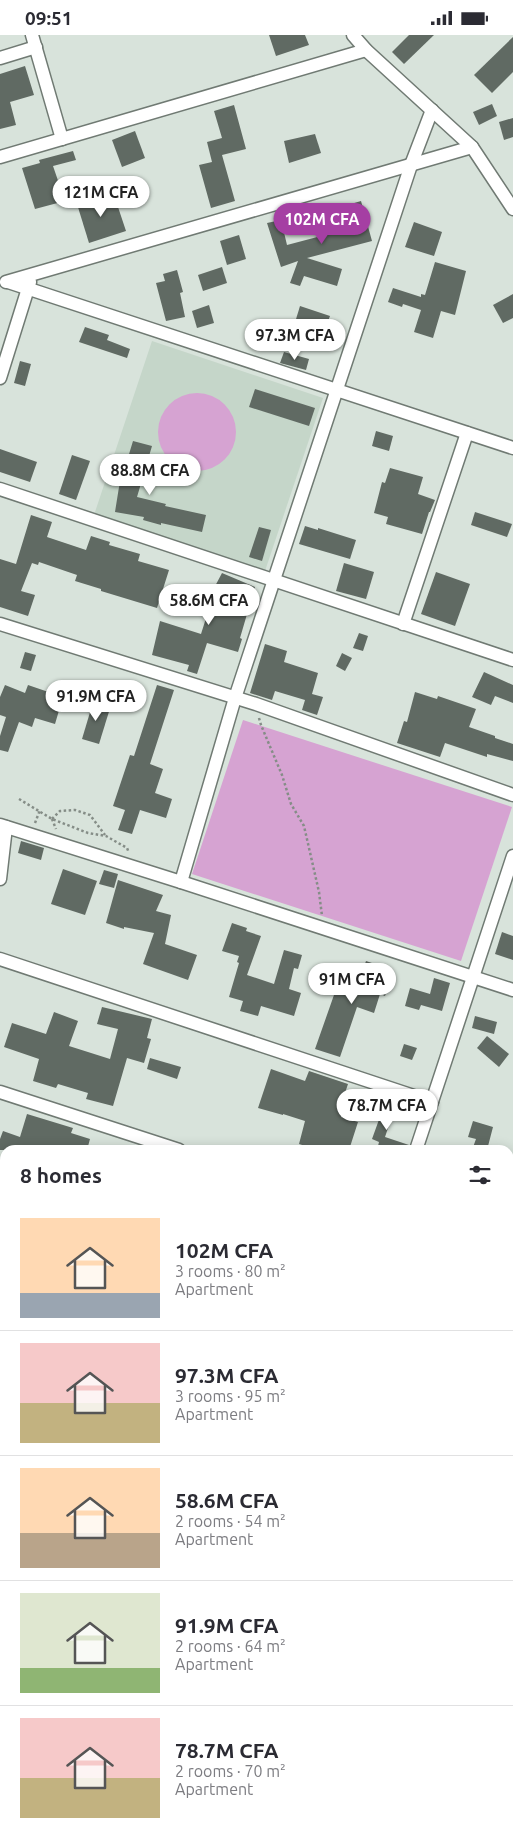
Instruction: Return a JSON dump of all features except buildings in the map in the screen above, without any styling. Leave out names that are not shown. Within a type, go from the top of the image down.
[{"type":"street","points":[[353,35],[366,50],[472,147],[513,209]]},
{"type":"street","points":[[0,58],[34,41],[62,139]]},
{"type":"street","points":[[0,157],[366,50]]},
{"type":"street","points":[[181,882],[235,698],[411,165],[432,110]]},
{"type":"street","points":[[4,283],[472,147]]},
{"type":"street","points":[[0,378],[32,275]]},
{"type":"street","points":[[4,283],[28,288],[513,448]]},
{"type":"street","points":[[404,624],[467,433]]},
{"type":"street","points":[[0,489],[513,660]]},
{"type":"street","points":[[0,624],[256,704],[513,795]]},
{"type":"street","points":[[0,879],[3,826],[513,990]]},
{"type":"street","points":[[418,1145],[513,855]]},
{"type":"street","points":[[0,959],[432,1102]]},
{"type":"street","points":[[0,1093],[162,1145]]},
{"type":"path","points":[[256,704],[261,725],[282,775],[291,804],[304,826],[319,892],[324,929]]},
{"type":"path","points":[[19,799],[52,819],[88,833],[106,836],[90,815],[75,810],[60,811],[52,819]]},
{"type":"shaded area","points":[[152,341],[323,398],[265,571],[94,515]]},
{"type":"shaded area","points":[[197,393],[212,396],[224,405],[233,417],[236,432],[233,447],[224,459],[212,468],[197,471],[182,468],[170,459],[161,447],[158,432],[161,417],[170,405],[182,396]]},
{"type":"shaded area","points":[[243,720],[512,807],[461,961],[192,874]]}]
